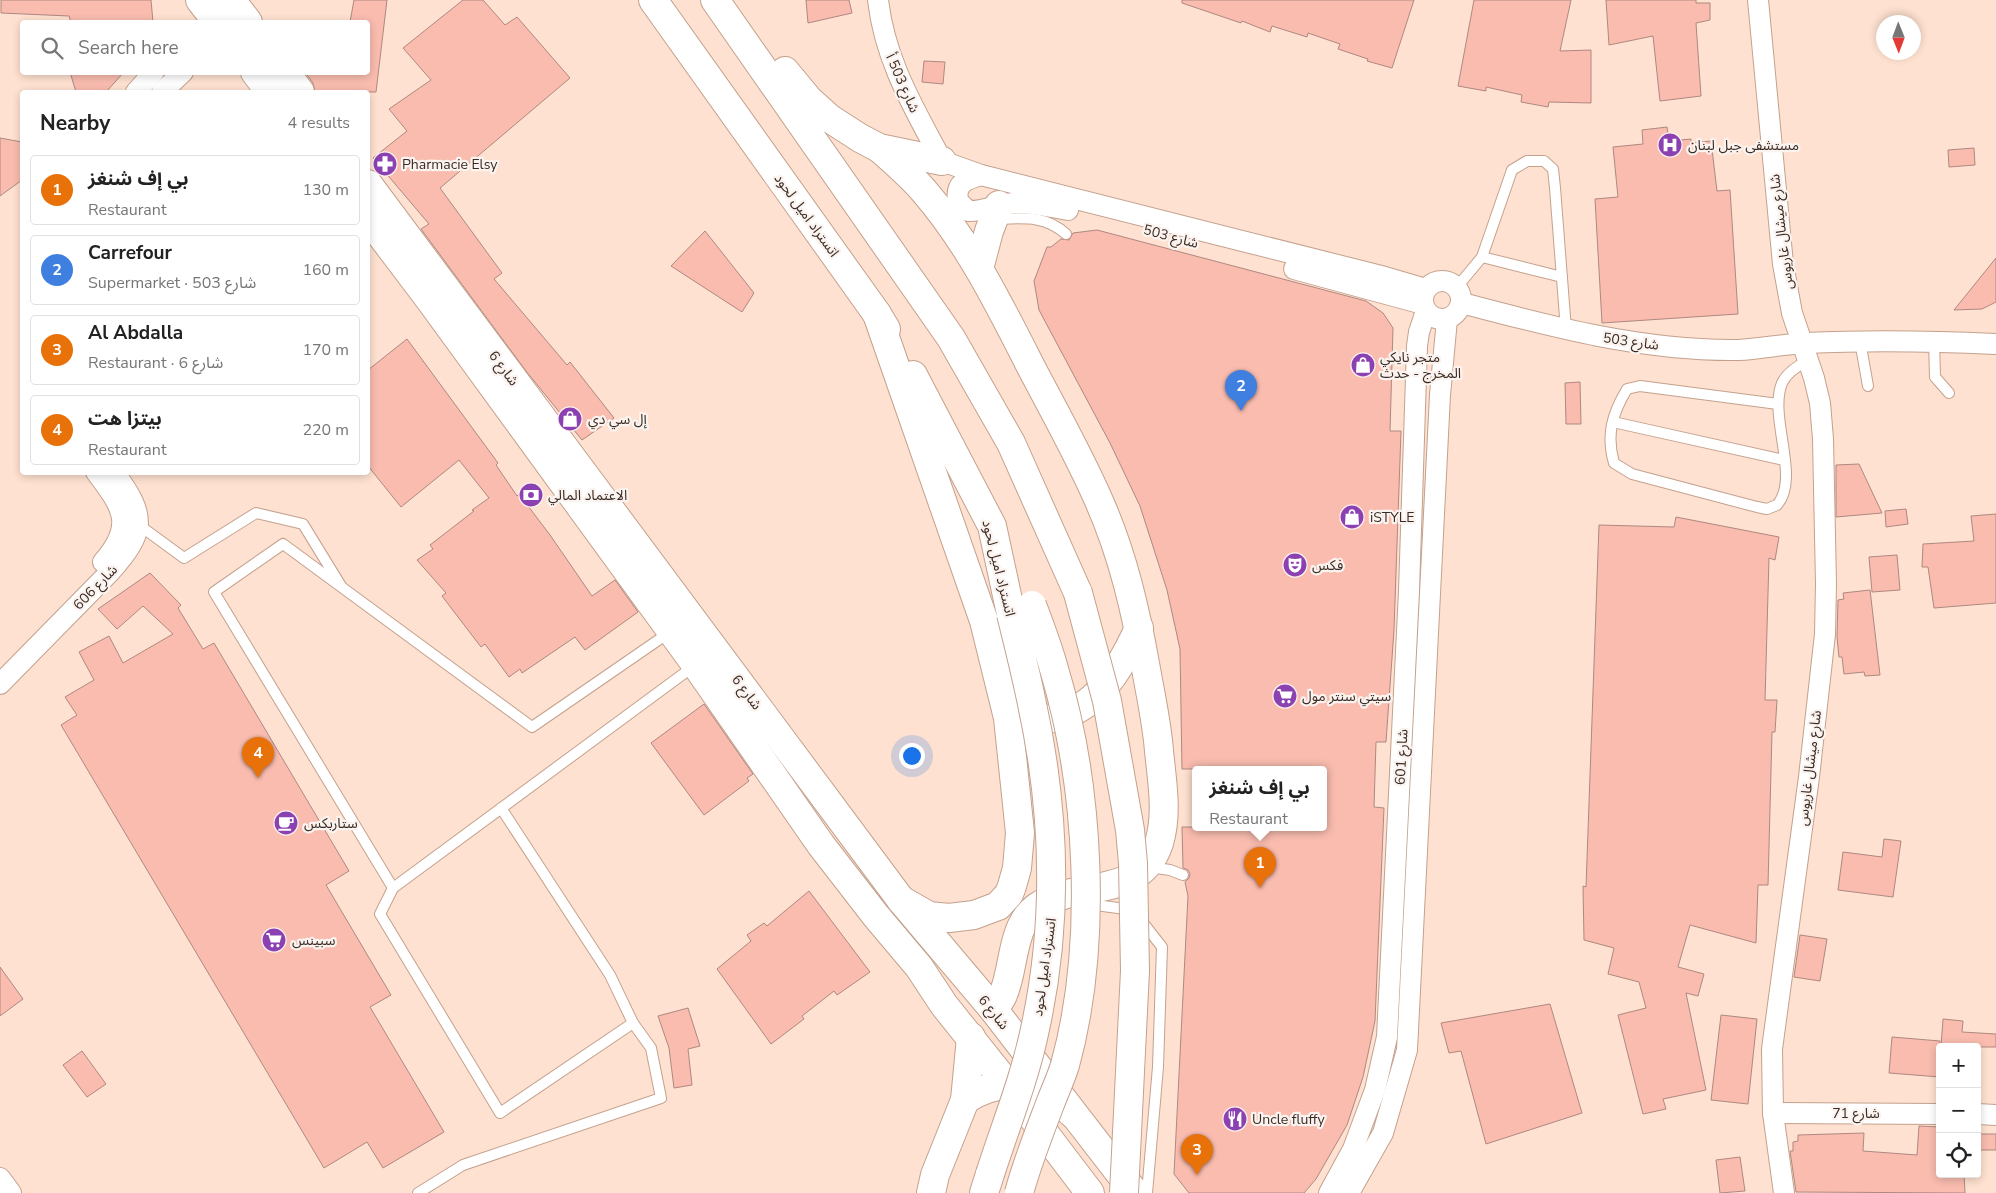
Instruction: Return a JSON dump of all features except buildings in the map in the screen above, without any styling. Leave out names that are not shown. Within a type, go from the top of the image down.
[{"type":"main road","name":"اتستراد اميل لحود","points":[[653,0],[877,314],[934,412],[992,526],[1032,700],[1044,776],[1051,845],[1051,910],[1048,960],[1035,1032],[984,1193]]},
{"type":"main road","points":[[721,8],[787,73],[808,100],[830,118],[879,148],[924,191],[952,228],[979,269],[1078,456],[1100,502],[1126,577],[1139,628],[1158,730],[1164,808],[1159,842],[1154,855],[1138,874],[1127,880],[1058,898],[1039,905],[1029,914],[1013,952],[1002,998],[993,1009],[967,1015],[944,1005]]},
{"type":"main road","points":[[721,8],[951,338],[1011,443],[1078,593],[1110,719],[1130,830],[1134,900],[1135,971],[1124,1193]]},
{"type":"main road","points":[[213,12],[241,20]]},
{"type":"main road","points":[[257,75],[268,90]]},
{"type":"main road","points":[[287,75],[298,90]]},
{"type":"main road","points":[[879,148],[942,161]]},
{"type":"main road","name":"شارع 6","points":[[370,187],[680,625]]},
{"type":"main road","points":[[979,269],[996,212]]},
{"type":"main road","name":"شارع 6","points":[[370,221],[680,625],[901,900],[932,960],[944,1005],[971,1037],[1090,1193]]},
{"type":"main road","points":[[877,314],[984,621],[1008,718],[1020,833],[1017,868],[1012,886],[1002,903],[991,910],[974,915],[948,918],[929,916],[901,900]]},
{"type":"main road","points":[[992,526],[1032,605],[1054,670],[1069,733],[1082,819],[1084,918],[1082,971],[1064,1066],[1027,1163],[1019,1193]]},
{"type":"main road","points":[[1008,718],[1030,721],[1051,720],[1071,713],[1090,702],[1125,659],[1139,628]]},
{"type":"main road","name":"شارع 6","points":[[706,658],[821,845],[876,916],[993,1009],[1135,1193]]},
{"type":"main road","points":[[1007,897],[1029,914]]},
{"type":"main road","points":[[931,1193],[935,1175],[965,1100],[971,1037]]},
{"type":"main road","points":[[965,1100],[989,1087],[1022,1086],[1037,1090],[1061,1103],[1074,1115]]},
{"type":"street","name":"شارع 503 أ","points":[[878,0],[882,27],[900,83],[942,161]]},
{"type":"street","name":"شارع ميشال غاريوس","points":[[1758,0],[1783,264],[1792,313],[1806,351],[1820,403],[1823,438],[1823,515],[1826,584],[1825,634],[1809,777],[1773,1034],[1773,1113],[1784,1193]]},
{"type":"street","points":[[138,90],[151,75]]},
{"type":"street","points":[[164,90],[180,75]]},
{"type":"street","name":"شارع 503","points":[[942,161],[980,175],[1385,277],[1425,301]]},
{"type":"street","name":"شارع 503","points":[[980,175],[964,181],[958,189],[958,201],[968,210],[996,212],[1035,204],[1081,212],[1425,301]]},
{"type":"street","points":[[1438,281],[1446,281],[1459,295],[1459,310],[1454,316],[1447,319],[1439,319],[1432,316],[1425,301],[1431,284],[1438,281]]},
{"type":"street","name":"شارع 503","points":[[1459,295],[1566,330],[1642,344],[1738,350],[1806,351]]},
{"type":"street","name":"شارع 601","points":[[1329,1193],[1353,1149],[1375,1090],[1387,1037],[1404,591],[1417,346],[1425,301]]},
{"type":"street","name":"شارع 601","points":[[1348,1193],[1383,1133],[1407,1050],[1440,396],[1447,319]]},
{"type":"street","points":[[1806,351],[1860,341],[1934,341],[1996,344]]},
{"type":"street","name":"شارع 606","points":[[0,667],[104,560],[116,545],[123,522],[121,510],[115,498],[98,475]]},
{"type":"street","points":[[116,475],[136,509],[139,525]]},
{"type":"street","name":"شارع 606","points":[[0,684],[126,554],[135,538],[139,525]]},
{"type":"street","name":"شارع 71","points":[[1773,1113],[1936,1114]]},
{"type":"street","points":[[1981,1114],[1996,1115]]},
{"type":"street","points":[[0,1178],[11,1193]]},
{"type":"lane","points":[[1459,295],[1482,257],[1512,170],[1527,161],[1544,162],[1553,169],[1566,330]]},
{"type":"lane","points":[[996,212],[1037,218],[1053,224],[1066,234]]},
{"type":"lane","points":[[1482,257],[1562,277]]},
{"type":"lane","points":[[1860,341],[1868,386]]},
{"type":"lane","points":[[1934,341],[1934,378],[1949,393]]},
{"type":"lane","points":[[1778,404],[1640,386],[1627,389],[1616,407],[1613,422],[1609,445],[1614,463],[1632,474],[1757,507],[1773,507],[1781,501],[1786,480],[1778,404],[1783,382],[1806,351]]},
{"type":"lane","points":[[1613,422],[1784,460]]},
{"type":"lane","points":[[139,525],[184,558],[256,513],[303,524],[345,591]]},
{"type":"lane","points":[[393,888],[214,592],[283,544],[532,727],[680,625]]},
{"type":"lane","points":[[633,1023],[500,1113],[380,914],[393,888],[706,658]]},
{"type":"lane","points":[[418,1193],[463,1165],[662,1098],[651,1048],[633,1023],[610,975],[502,808]]},
{"type":"lane","points":[[1146,866],[1170,870],[1183,875]]},
{"type":"lane","points":[[1078,903],[1133,910],[1162,947],[1158,1067],[1147,1193]]},
{"type":"lane","points":[[1029,914],[1062,907]]},
{"type":"place","name":"مستشفى جبل لبنان","points":[[1670,145]]},
{"type":"place","name":"Pharmacie Elsy","points":[[385,164]]},
{"type":"place","name":"متجر نايكي المخرج - حدث","points":[[1363,365]]},
{"type":"place","name":"Carrefour","points":[[1241,411]]},
{"type":"place","name":"إل سي دي","points":[[570,419]]},
{"type":"place","name":"الاعتماد المالي","points":[[531,495]]},
{"type":"place","name":"iSTYLE","points":[[1352,517]]},
{"type":"place","name":"فكس","points":[[1295,565]]},
{"type":"place","name":"سيتي سنتر مول","points":[[1285,696]]},
{"type":"place","name":"بيتزا هت","points":[[258,778]]},
{"type":"place","name":"ستاربكس","points":[[286,823]]},
{"type":"place","name":"بي إف شنغز","points":[[1260,888]]},
{"type":"place","name":"سبينس","points":[[274,940]]},
{"type":"place","name":"Uncle fluffy","points":[[1235,1119]]},
{"type":"place","name":"Al Abdalla","points":[[1197,1175]]}]
